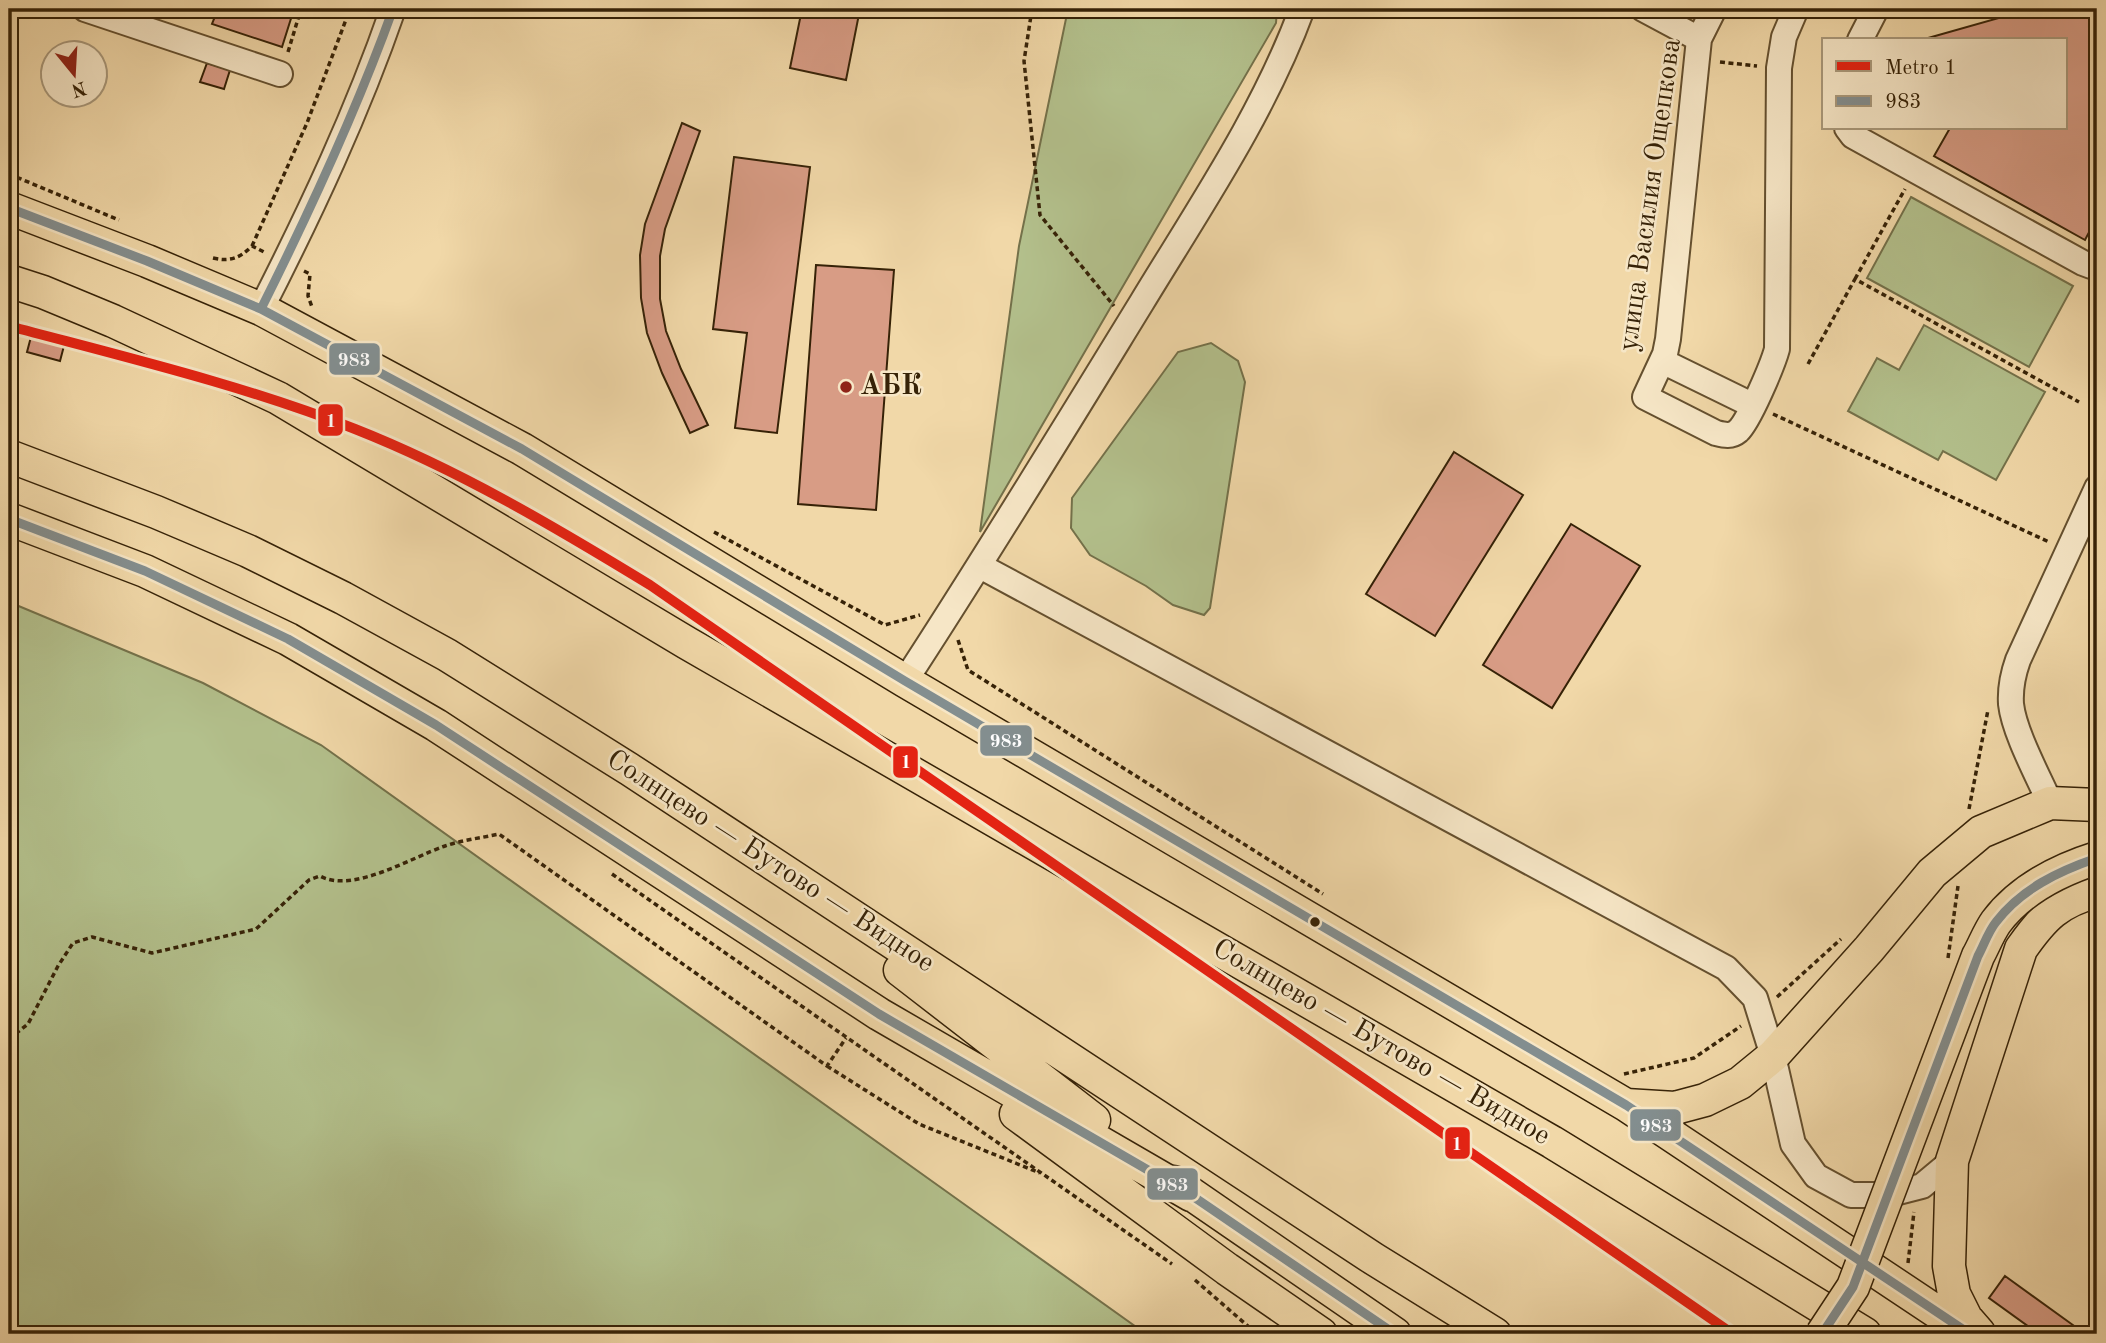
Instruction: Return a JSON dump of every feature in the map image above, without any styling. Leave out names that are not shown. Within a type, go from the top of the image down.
[{"type":"main road","points":[[9,208],[147,261],[261,310],[523,449],[905,681],[1624,1089],[1970,1334]]},
{"type":"main road","points":[[9,271],[43,292]]},
{"type":"main road","name":"Солнцево — Бутово — Видное","points":[[9,281],[43,292],[196,358],[278,398],[687,643],[1552,1142],[1865,1334]]},
{"type":"main road","name":"Солнцево — Бутово — Видное","points":[[9,456],[156,512],[247,551],[343,598],[447,655],[707,820],[1351,1244],[1495,1334]]},
{"type":"main road","points":[[12,519],[145,571],[299,646],[436,725],[879,1014],[1191,1195]]},
{"type":"main road","points":[[1624,1089],[1675,1108],[1705,1100],[1741,1083],[1773,1056],[1869,949],[1932,873],[1981,832],[2050,803],[2097,806]]},
{"type":"main road","points":[[707,820],[1191,1195],[1391,1331]]},
{"type":"main road","points":[[1822,1334],[1853,1287],[1978,956],[1997,922],[2028,890],[2070,866],[2097,858]]},
{"type":"main road","points":[[1979,1334],[1966,1318],[1954,1294],[1949,1266],[1952,1161],[2021,949],[2035,928],[2055,908],[2097,891]]},
{"type":"main road","points":[[879,1014],[1227,1269],[1321,1334]]},
{"type":"street","points":[[85,9],[281,74]]},
{"type":"street","points":[[261,310],[298,238],[346,133],[393,9]]},
{"type":"street","points":[[905,681],[980,566],[1217,179],[1275,74],[1302,9]]},
{"type":"street","points":[[1643,9],[1698,49]]},
{"type":"street","name":"улица Василия Ощепкова","points":[[1714,9],[1698,49],[1668,339],[1662,361],[1645,397],[1726,436],[1740,429],[1770,370],[1777,349],[1779,68],[1784,37],[1796,9]]},
{"type":"street","points":[[1861,38],[1873,9]]},
{"type":"street","points":[[1848,130],[1853,136],[2083,263],[2097,266]]},
{"type":"street","points":[[1662,361],[1752,405]]},
{"type":"street","points":[[2050,803],[2017,726],[2011,705],[2012,680],[2018,660],[2097,488]]},
{"type":"street","points":[[980,566],[1726,968],[1755,998],[1773,1056],[1793,1143],[1816,1176],[1851,1195],[1886,1195],[1922,1186],[1952,1161]]},
{"type":"path","points":[[281,74],[302,9]]},
{"type":"path","points":[[252,246],[307,123],[350,9]]},
{"type":"path","points":[[1698,49],[1779,68]]},
{"type":"path","points":[[1808,364],[1915,171]]},
{"type":"path","points":[[1855,279],[2079,402]]},
{"type":"path","points":[[1752,405],[2059,546],[2069,548]]},
{"type":"path","points":[[9,1039],[29,1024],[58,966],[73,943],[92,937],[152,953],[256,929],[309,880],[320,876],[331,882],[377,875],[446,846],[499,834],[827,1066],[919,1124],[1047,1176]]},
{"type":"path","points":[[604,867],[1181,1270]]},
{"type":"path","points":[[1624,1089],[1694,1058],[1759,1013],[1842,937]]},
{"type":"path","points":[[827,1066],[846,1038]]},
{"type":"path","points":[[1192,1278],[1257,1334]]},
{"type":"green space","points":[[1068,9],[1277,9],[1276,23],[980,532],[1019,246]]},
{"type":"green space","points":[[1911,197],[2073,286],[2029,367],[1867,278]]},
{"type":"green space","points":[[1924,325],[2045,392],[1996,480],[1943,451],[1938,460],[1848,411],[1877,358],[1899,370]]},
{"type":"green space","points":[[1211,343],[1238,361],[1245,382],[1210,608],[1204,615],[1173,605],[1146,586],[1090,555],[1071,528],[1072,498],[1178,352]]},
{"type":"green space","points":[[9,602],[203,683],[321,745],[1146,1334],[9,1334]]},
{"type":"building","points":[[218,9],[294,9],[282,47],[212,24]]},
{"type":"building","points":[[802,9],[860,9],[846,80],[790,68]]},
{"type":"building","points":[[2009,9],[2097,9],[2097,217],[2085,240],[1934,156],[1949,130],[2068,130],[2068,38],[1928,38],[2006,16]]},
{"type":"building","points":[[207,63],[230,70],[224,89],[200,82]]},
{"type":"building","points":[[682,123],[700,131],[665,229],[660,256],[660,299],[666,331],[708,425],[690,433],[647,333],[641,298],[640,255],[645,224]]},
{"type":"building","points":[[734,157],[810,167],[777,433],[735,428],[747,333],[713,329]]},
{"type":"building","name":"АБК","points":[[816,265],[894,270],[876,510],[798,504]]},
{"type":"building","points":[[32,333],[65,342],[60,361],[27,352]]},
{"type":"building","points":[[1454,452],[1523,495],[1435,636],[1366,594]]},
{"type":"building","points":[[1571,524],[1640,566],[1552,708],[1483,665]]},
{"type":"building","points":[[2005,1276],[2084,1333],[2039,1334],[1989,1298]]},
{"type":"metro line","name":"1","points":[[9,326],[227,385],[313,413],[394,445],[469,481],[578,542],[650,585],[1733,1334]]},
{"type":"transit line","name":"983","points":[[261,309],[332,161],[393,9]]},
{"type":"transit line","name":"983","points":[[9,208],[147,261],[261,309],[522,449],[905,681],[1626,1105],[1970,1334]]},
{"type":"transit line","name":"983","points":[[9,519],[145,571],[288,639],[436,725],[879,1014],[1191,1195],[1395,1334]]},
{"type":"transit line","name":"983","points":[[1822,1334],[1853,1287],[1978,956],[1991,930],[2006,910],[2042,882],[2097,858]]},
{"type":"place","name":"АБК","points":[[846,387]]}]
